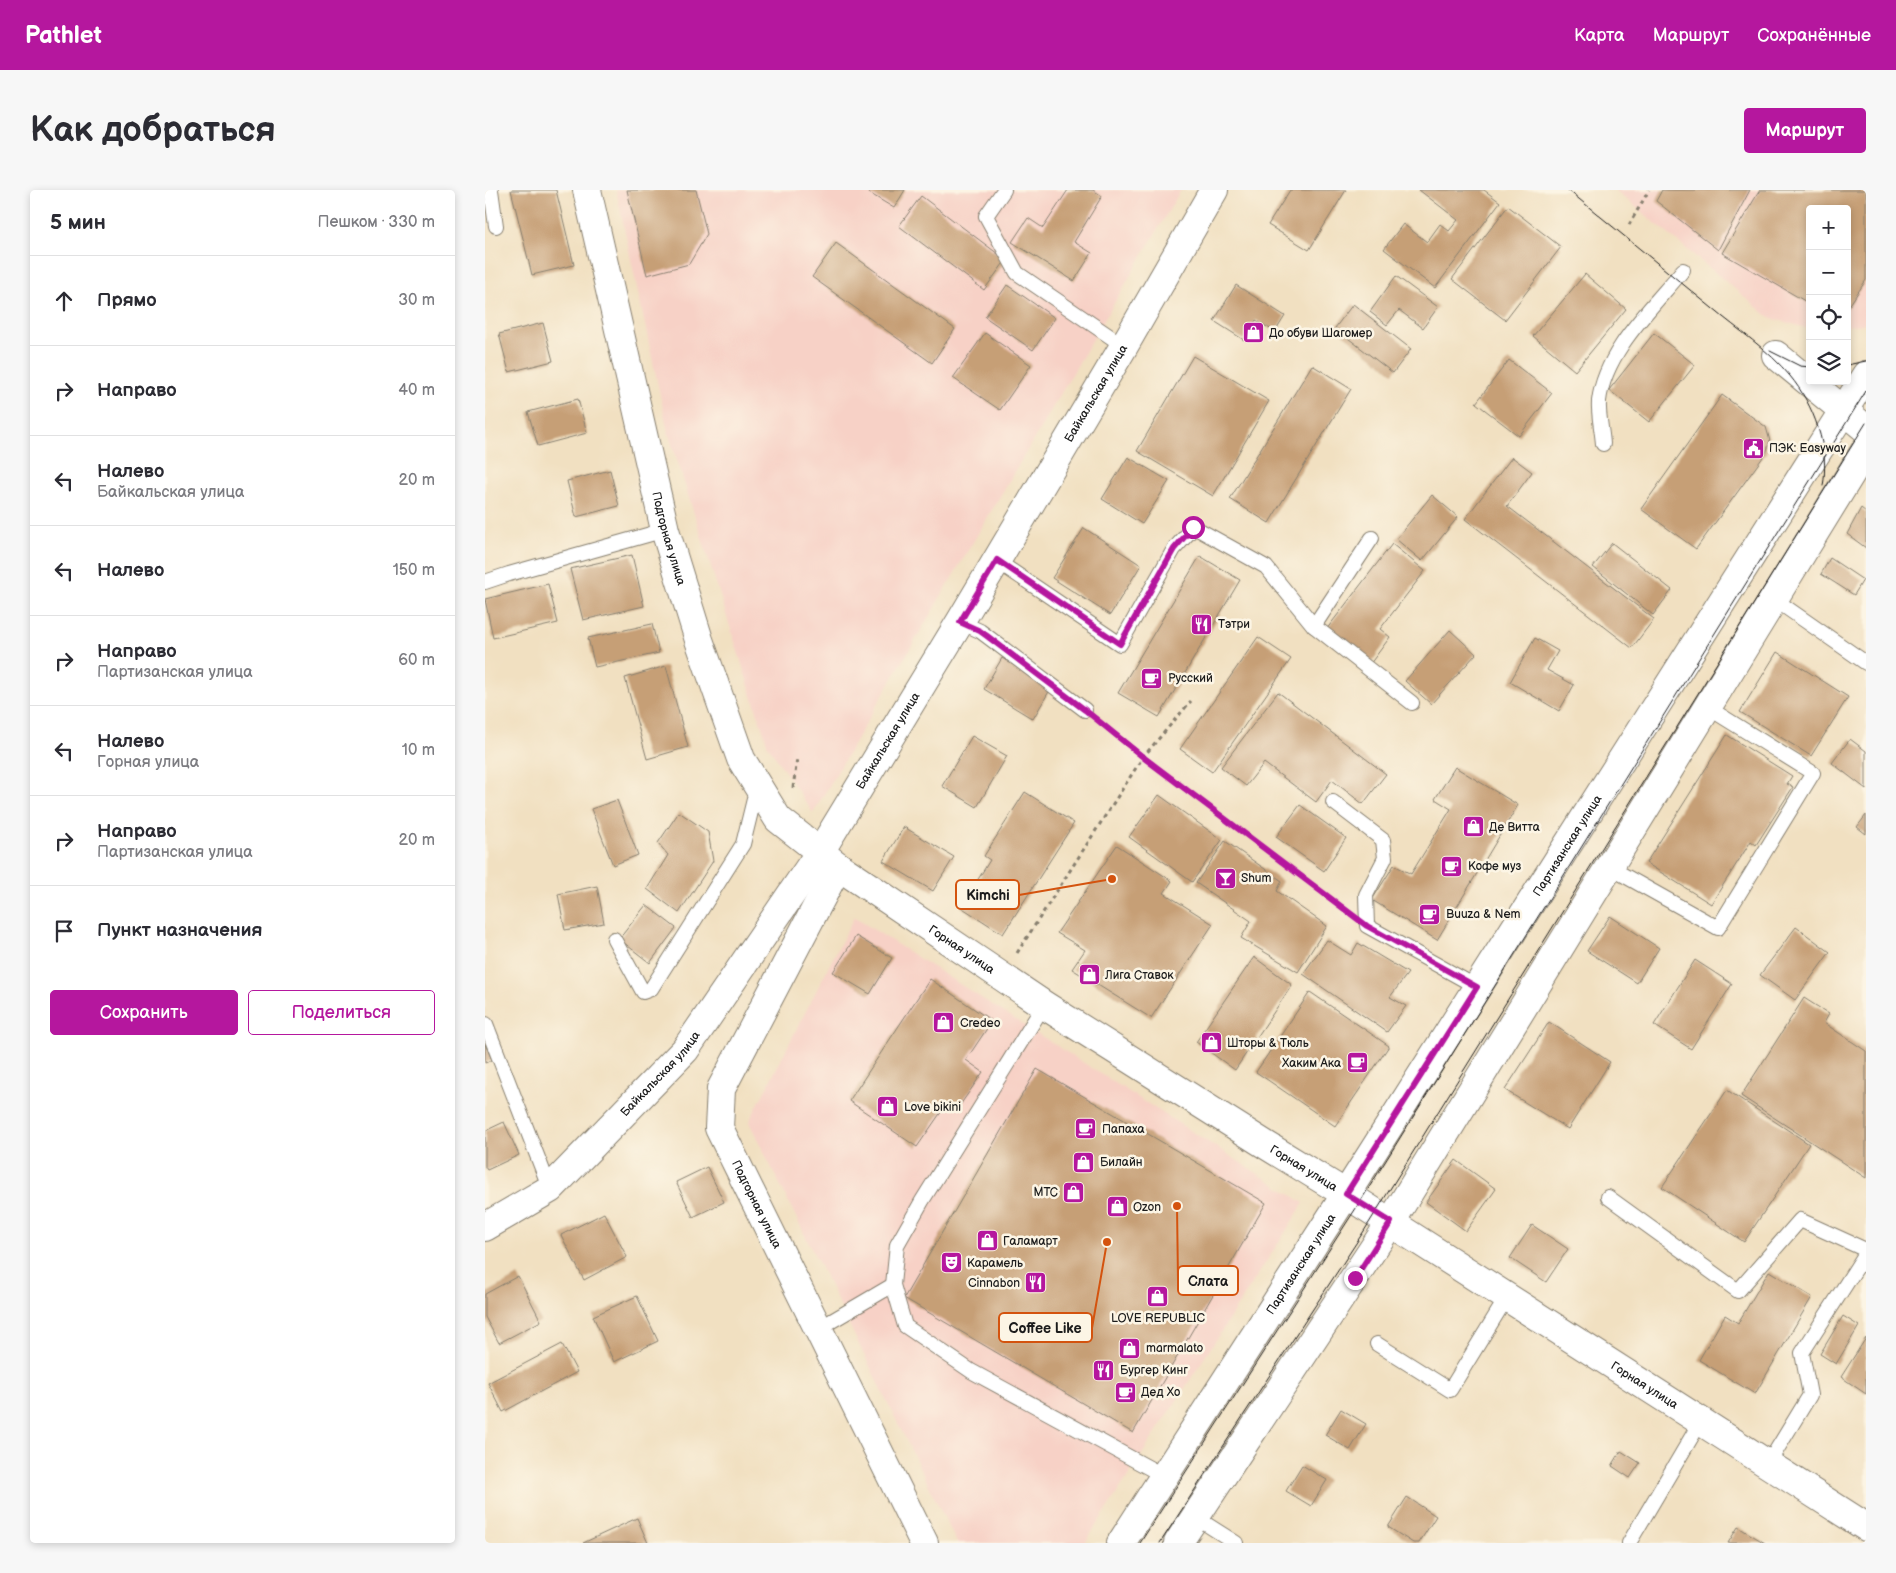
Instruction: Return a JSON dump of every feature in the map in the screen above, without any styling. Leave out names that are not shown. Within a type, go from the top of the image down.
[{"type":"street","name":"Подгорная улица","points":[[587,190],[665,530],[708,668],[741,759],[778,819],[829,859],[721,1089],[719,1128],[924,1543]]},
{"type":"street","name":"Байкальская улица","points":[[485,1227],[550,1189],[685,1050],[829,859],[960,622],[1214,190]]},
{"type":"street","points":[[1776,355],[1866,430]]},
{"type":"street","name":"Партизанская улица","points":[[1121,1543],[1346,1194],[1866,374]]},
{"type":"street","points":[[1178,1543],[1391,1222],[1866,449]]},
{"type":"street","name":"Горная улица","points":[[829,859],[1044,1005],[1391,1222],[1866,1527]]},
{"type":"lane","points":[[491,190],[495,226]]},
{"type":"lane","points":[[1005,190],[986,216],[1017,273],[1124,346]]},
{"type":"lane","points":[[1603,444],[1599,403],[1604,377],[1617,351],[1683,270]]},
{"type":"lane","points":[[997,560],[1120,644],[1174,549],[1193,527],[1266,567],[1314,626],[1412,703]]},
{"type":"lane","points":[[485,582],[665,530]]},
{"type":"lane","points":[[1314,626],[1372,538]]},
{"type":"lane","points":[[1774,598],[1866,663]]},
{"type":"lane","points":[[960,622],[980,631],[1085,710]]},
{"type":"lane","points":[[1609,867],[1718,928],[1813,773],[1707,707]]},
{"type":"lane","points":[[614,939],[643,992],[651,989],[743,844],[757,785]]},
{"type":"lane","points":[[1333,802],[1383,840],[1385,858],[1365,895],[1367,926],[1477,987]]},
{"type":"lane","points":[[1044,1005],[922,1201],[897,1246],[893,1285],[905,1326],[971,1371],[1164,1476]]},
{"type":"lane","points":[[486,1024],[550,1189]]},
{"type":"lane","points":[[1608,1197],[1737,1291],[1800,1220],[1866,1252],[1802,1353],[1810,1396],[1768,1464]]},
{"type":"lane","points":[[819,1329],[893,1285]]},
{"type":"lane","points":[[1377,1344],[1450,1390],[1507,1297]]},
{"type":"lane","points":[[1629,1543],[1701,1421]]},
{"type":"lane","points":[[1195,1517],[1236,1543]]},
{"type":"path","points":[[1629,225],[1649,190]]},
{"type":"path","points":[[1002,977],[1143,757],[1191,701]]},
{"type":"path","points":[[1085,710],[1143,757],[1367,926]]},
{"type":"path","points":[[792,792],[797,759]]},
{"type":"shaded area","points":[[616,190],[1181,190],[813,813],[768,746],[668,432]]},
{"type":"shaded area","points":[[1615,190],[1866,190],[1866,320],[1863,324],[1851,326],[1851,205],[1806,205],[1806,328],[1770,318]]},
{"type":"shaded area","points":[[854,917],[1304,1203],[1085,1543],[957,1543],[749,1122]]},
{"type":"building","points":[[511,190],[556,190],[574,265],[532,275]]},
{"type":"building","points":[[627,190],[696,190],[707,234],[689,264],[647,275]]},
{"type":"building","points":[[871,190],[905,190],[894,208],[869,193]]},
{"type":"building","points":[[1068,190],[1093,190],[1102,196],[1074,242],[1092,253],[1074,281],[1012,242],[1028,218],[1043,228]]},
{"type":"building","points":[[1290,190],[1346,190],[1309,250],[1268,225]]},
{"type":"building","points":[[1419,190],[1484,190],[1500,202],[1435,288],[1384,249],[1403,224],[1427,242],[1440,224],[1449,231],[1458,220]]},
{"type":"building","points":[[1662,190],[1750,190],[1718,250],[1656,201]]},
{"type":"building","points":[[1760,190],[1866,190],[1866,280],[1851,303],[1851,205],[1806,205],[1806,302],[1722,253]]},
{"type":"building","points":[[921,196],[1006,260],[984,290],[899,226]]},
{"type":"building","points":[[1508,206],[1561,247],[1505,320],[1452,279]]},
{"type":"building","points":[[836,243],[955,329],[932,363],[812,277]]},
{"type":"building","points":[[1585,274],[1626,309],[1575,371],[1533,336]]},
{"type":"building","points":[[1396,276],[1438,307],[1423,328],[1399,310],[1387,325],[1370,312]]},
{"type":"building","points":[[1007,285],[1055,318],[1033,350],[985,317]]},
{"type":"building","points":[[1236,285],[1285,316],[1275,332],[1256,320],[1244,340],[1214,321]]},
{"type":"building","points":[[1353,304],[1411,349],[1393,373],[1335,328]]},
{"type":"building","points":[[543,323],[553,361],[509,372],[499,334]]},
{"type":"building","points":[[985,333],[1031,365],[1000,410],[953,378]]},
{"type":"building","points":[[1654,333],[1695,365],[1649,422],[1609,390]]},
{"type":"building","points":[[1193,356],[1269,401],[1213,496],[1137,451]]},
{"type":"building","points":[[1509,360],[1552,393],[1519,436],[1476,403]]},
{"type":"building","points":[[1312,365],[1351,389],[1269,523],[1230,499]]},
{"type":"building","points":[[1722,395],[1766,427],[1770,441],[1766,453],[1696,549],[1641,509]]},
{"type":"building","points":[[578,399],[587,433],[538,446],[528,412]]},
{"type":"building","points":[[1128,457],[1169,481],[1142,524],[1102,499]]},
{"type":"building","points":[[1512,457],[1532,472],[1507,506],[1654,619],[1632,648],[1465,519]]},
{"type":"building","points":[[610,470],[619,506],[576,517],[567,481]]},
{"type":"building","points":[[1432,495],[1458,517],[1422,561],[1396,539]]},
{"type":"building","points":[[1861,508],[1866,512],[1866,548],[1847,534]]},
{"type":"building","points":[[1084,528],[1141,565],[1110,615],[1052,578]]},
{"type":"building","points":[[1612,543],[1672,590],[1653,615],[1593,567]]},
{"type":"building","points":[[1392,544],[1425,571],[1380,629],[1390,637],[1370,664],[1326,630]]},
{"type":"building","points":[[632,555],[644,606],[583,620],[570,569]]},
{"type":"building","points":[[1200,556],[1240,580],[1159,717],[1118,693]]},
{"type":"building","points":[[1830,558],[1863,580],[1854,595],[1821,574]]},
{"type":"building","points":[[548,584],[558,623],[493,638],[485,599]]},
{"type":"building","points":[[652,624],[659,653],[595,667],[588,638]]},
{"type":"building","points":[[1450,630],[1476,654],[1431,704],[1405,681]]},
{"type":"building","points":[[1258,637],[1291,659],[1212,772],[1180,749]]},
{"type":"building","points":[[1535,638],[1558,651],[1547,670],[1574,685],[1559,711],[1510,682]]},
{"type":"building","points":[[1777,652],[1848,697],[1811,756],[1740,712]]},
{"type":"building","points":[[1002,658],[1051,688],[1033,719],[984,689]]},
{"type":"building","points":[[666,666],[688,747],[647,759],[625,678]]},
{"type":"building","points":[[1278,692],[1386,774],[1363,804],[1332,780],[1316,802],[1264,763],[1246,786],[1221,767]]},
{"type":"building","points":[[1727,735],[1792,776],[1787,784],[1793,787],[1756,845],[1751,841],[1711,904],[1646,863]]},
{"type":"building","points":[[972,736],[1007,756],[977,807],[942,786]]},
{"type":"building","points":[[1850,739],[1866,751],[1866,789],[1832,763]]},
{"type":"building","points":[[1455,767],[1518,805],[1437,940],[1372,900],[1394,865],[1411,874],[1451,809],[1435,799]]},
{"type":"building","points":[[1025,792],[1074,823],[1003,934],[961,907],[990,860],[984,856]]},
{"type":"building","points":[[1159,795],[1222,840],[1192,882],[1129,837]]},
{"type":"building","points":[[617,800],[638,855],[613,865],[591,809]]},
{"type":"building","points":[[1300,805],[1346,838],[1324,871],[1276,837]]},
{"type":"building","points":[[679,812],[708,832],[713,861],[679,913],[647,889],[668,855],[658,843]]},
{"type":"building","points":[[1866,815],[1866,834],[1857,827]]},
{"type":"building","points":[[904,827],[954,857],[933,891],[883,861]]},
{"type":"building","points":[[1225,841],[1282,881],[1277,891],[1327,926],[1298,972],[1241,938],[1251,921],[1196,883]]},
{"type":"building","points":[[1117,845],[1172,881],[1164,893],[1213,924],[1151,1018],[1072,969],[1085,950],[1057,933]]},
{"type":"building","points":[[597,886],[604,923],[565,930],[558,894]]},
{"type":"building","points":[[646,905],[676,928],[650,963],[619,939]]},
{"type":"building","points":[[1610,916],[1659,948],[1637,983],[1587,951]]},
{"type":"building","points":[[1796,927],[1830,952],[1795,1000],[1760,975]]},
{"type":"building","points":[[856,936],[892,958],[870,994],[833,972]]},
{"type":"building","points":[[1327,940],[1351,955],[1358,943],[1408,973],[1390,997],[1406,1006],[1387,1032],[1303,974]]},
{"type":"building","points":[[1254,957],[1292,985],[1235,1070],[1196,1042]]},
{"type":"building","points":[[1695,960],[1732,984],[1691,1049],[1654,1025]]},
{"type":"building","points":[[930,979],[992,1021],[966,1060],[983,1072],[958,1108],[948,1102],[917,1147],[849,1101]]},
{"type":"building","points":[[1310,992],[1389,1046],[1335,1126],[1256,1072]]},
{"type":"building","points":[[1804,998],[1829,1014],[1824,1023],[1866,1051],[1866,1178],[1741,1096]]},
{"type":"building","points":[[1549,1022],[1610,1062],[1568,1129],[1505,1090]]},
{"type":"building","points":[[485,1044],[492,1060],[485,1063]]},
{"type":"building","name":"Карамель","points":[[1037,1069],[1266,1203],[1133,1433],[904,1298]]},
{"type":"building","points":[[1727,1090],[1809,1144],[1744,1242],[1662,1187]]},
{"type":"building","points":[[504,1122],[519,1155],[487,1170],[485,1167],[485,1131]]},
{"type":"building","points":[[1456,1160],[1496,1189],[1466,1231],[1426,1202]]},
{"type":"building","points":[[707,1167],[724,1202],[693,1217],[676,1182]]},
{"type":"building","points":[[604,1213],[627,1257],[584,1280],[561,1235]]},
{"type":"building","points":[[1532,1225],[1568,1249],[1546,1282],[1510,1258]]},
{"type":"building","points":[[1769,1271],[1812,1297],[1755,1394],[1699,1360],[1725,1315],[1738,1323]]},
{"type":"building","points":[[518,1276],[541,1321],[499,1343],[485,1317],[485,1294]]},
{"type":"building","points":[[637,1296],[658,1341],[614,1362],[593,1316]]},
{"type":"building","points":[[1843,1316],[1859,1326],[1836,1364],[1820,1354]]},
{"type":"building","points":[[1866,1338],[1866,1394],[1841,1377]]},
{"type":"building","points":[[562,1344],[577,1372],[503,1412],[488,1383]]},
{"type":"building","points":[[1341,1409],[1366,1424],[1350,1450],[1325,1435]]},
{"type":"building","points":[[1621,1451],[1640,1463],[1630,1478],[1612,1466]]},
{"type":"building","points":[[1302,1465],[1327,1480],[1311,1506],[1286,1491]]},
{"type":"building","points":[[1407,1497],[1436,1516],[1419,1543],[1413,1543],[1388,1527]]},
{"type":"building","points":[[637,1518],[648,1543],[583,1543]]},
{"type":"building","points":[[1738,1527],[1765,1543],[1728,1543]]},
{"type":"tram line","points":[[1568,190],[1763,349],[1790,376],[1806,400],[1818,428],[1824,457],[1825,472],[1823,486]]},
{"type":"tram line","points":[[1770,351],[1800,366],[1806,367]]},
{"type":"tram line","points":[[1851,364],[1866,361]]},
{"type":"tram line","points":[[1140,1543],[1360,1202],[1866,391]]},
{"type":"tram line","points":[[1160,1543],[1364,1231],[1866,423]]},
{"type":"place","name":"До обуви Шагомер","points":[[1253,333]]},
{"type":"place","name":"ПЭК: Easyway","points":[[1753,448]]},
{"type":"place","name":"Тэтри","points":[[1202,624]]},
{"type":"place","name":"Русский","points":[[1152,678]]},
{"type":"place","name":"Де Витта","points":[[1473,827]]},
{"type":"place","name":"Кофе муз","points":[[1452,866]]},
{"type":"place","name":"Shum","points":[[1225,878]]},
{"type":"place","name":"Kimchi","points":[[1112,879]]},
{"type":"place","name":"Buuza & Nem","points":[[1430,914]]},
{"type":"place","name":"Лига Ставок","points":[[1089,975]]},
{"type":"place","name":"Credeo","points":[[944,1023]]},
{"type":"place","name":"Шторы & Тюль","points":[[1211,1043]]},
{"type":"place","name":"Хаким Ака","points":[[1357,1063]]},
{"type":"place","name":"Love bikini","points":[[888,1107]]},
{"type":"place","name":"Папаха","points":[[1086,1129]]},
{"type":"place","name":"Билайн","points":[[1084,1162]]},
{"type":"place","name":"МТС","points":[[1074,1192]]},
{"type":"place","name":"Слата","points":[[1177,1206]]},
{"type":"place","name":"Ozon","points":[[1117,1207]]},
{"type":"place","name":"Галамарт","points":[[987,1241]]},
{"type":"place","name":"Coffee Like","points":[[1107,1242]]},
{"type":"place","name":"Карамель","points":[[951,1263]]},
{"type":"place","name":"Cinnabon","points":[[1036,1283]]},
{"type":"place","name":"LOVE REPUBLIC","points":[[1158,1297]]},
{"type":"place","name":"marmalato","points":[[1130,1348]]},
{"type":"place","name":"Бургер Кинг","points":[[1104,1370]]},
{"type":"place","name":"Дед Хо","points":[[1125,1392]]},
{"type":"route","points":[[1193,527],[1174,549],[1120,644],[997,560],[960,622],[987,636],[1085,710],[1143,757],[1367,926],[1477,987],[1346,1194],[1391,1222],[1355,1278]]}]
